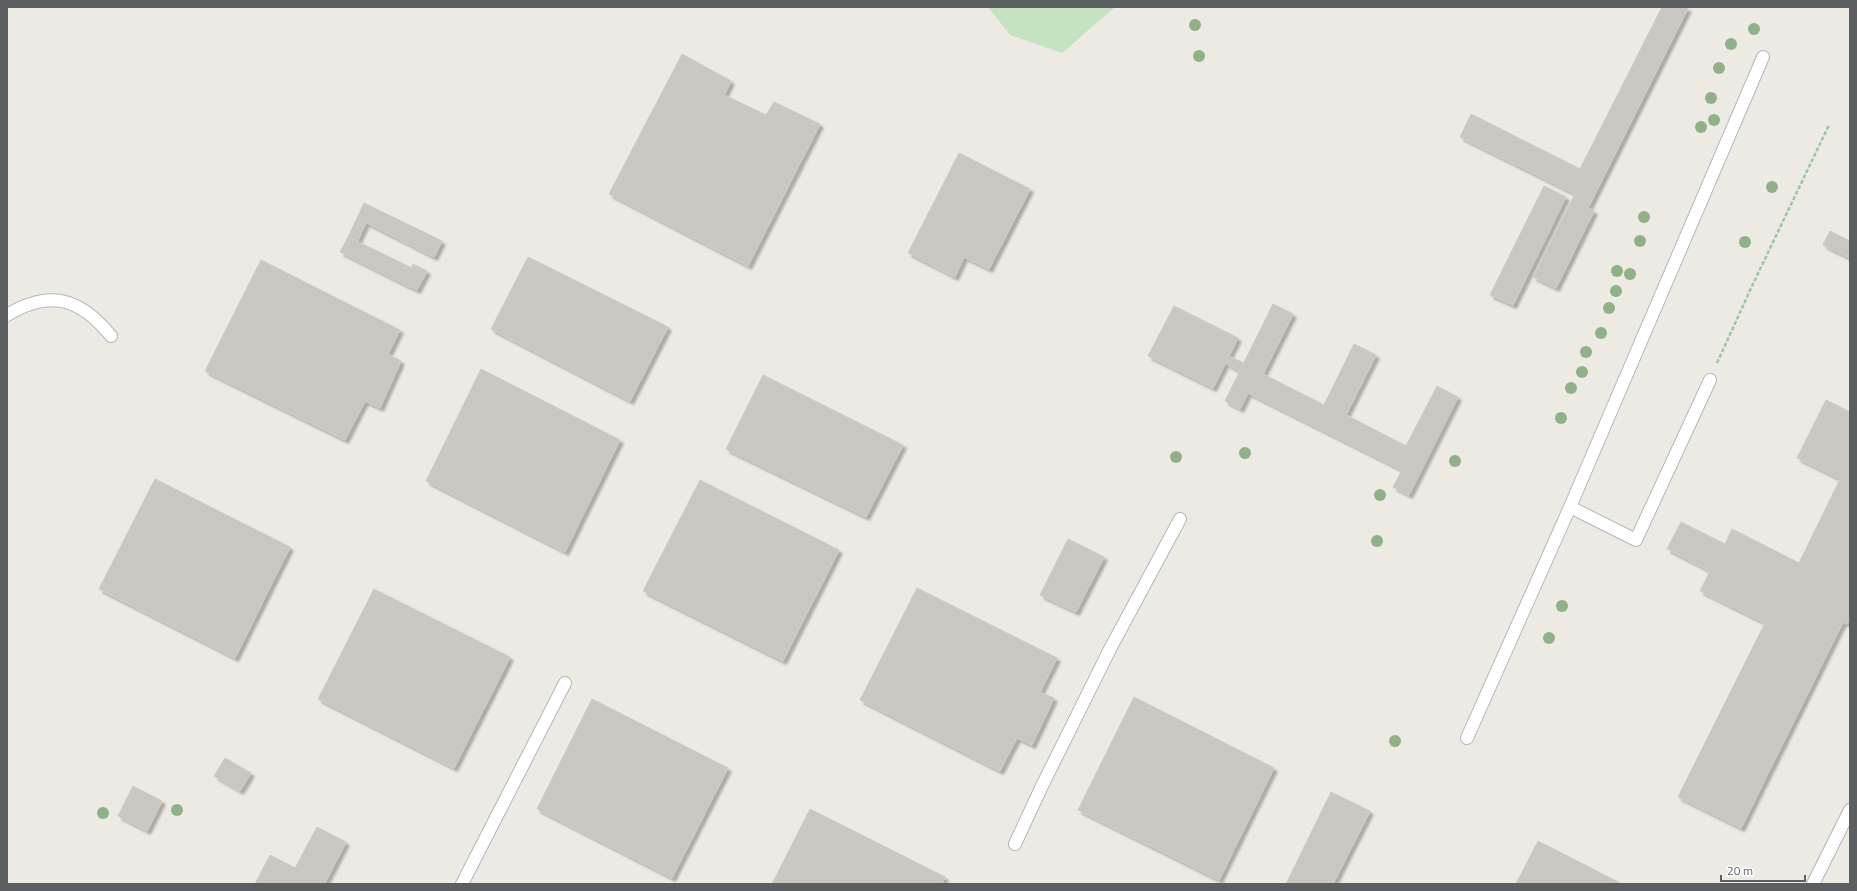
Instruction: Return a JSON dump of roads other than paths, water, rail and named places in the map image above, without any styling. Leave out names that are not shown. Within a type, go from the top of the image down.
[{"type":"lane","points":[[1468,738],[1570,507],[1763,57]]},
{"type":"lane","points":[[7,315],[32,302],[56,300],[66,302],[92,314],[111,336]]},
{"type":"lane","points":[[1570,507],[1636,540],[1710,380]]},
{"type":"lane","points":[[1015,844],[1110,649],[1180,519]]},
{"type":"lane","points":[[462,884],[565,683]]},
{"type":"lane","points":[[1813,884],[1850,810]]}]
